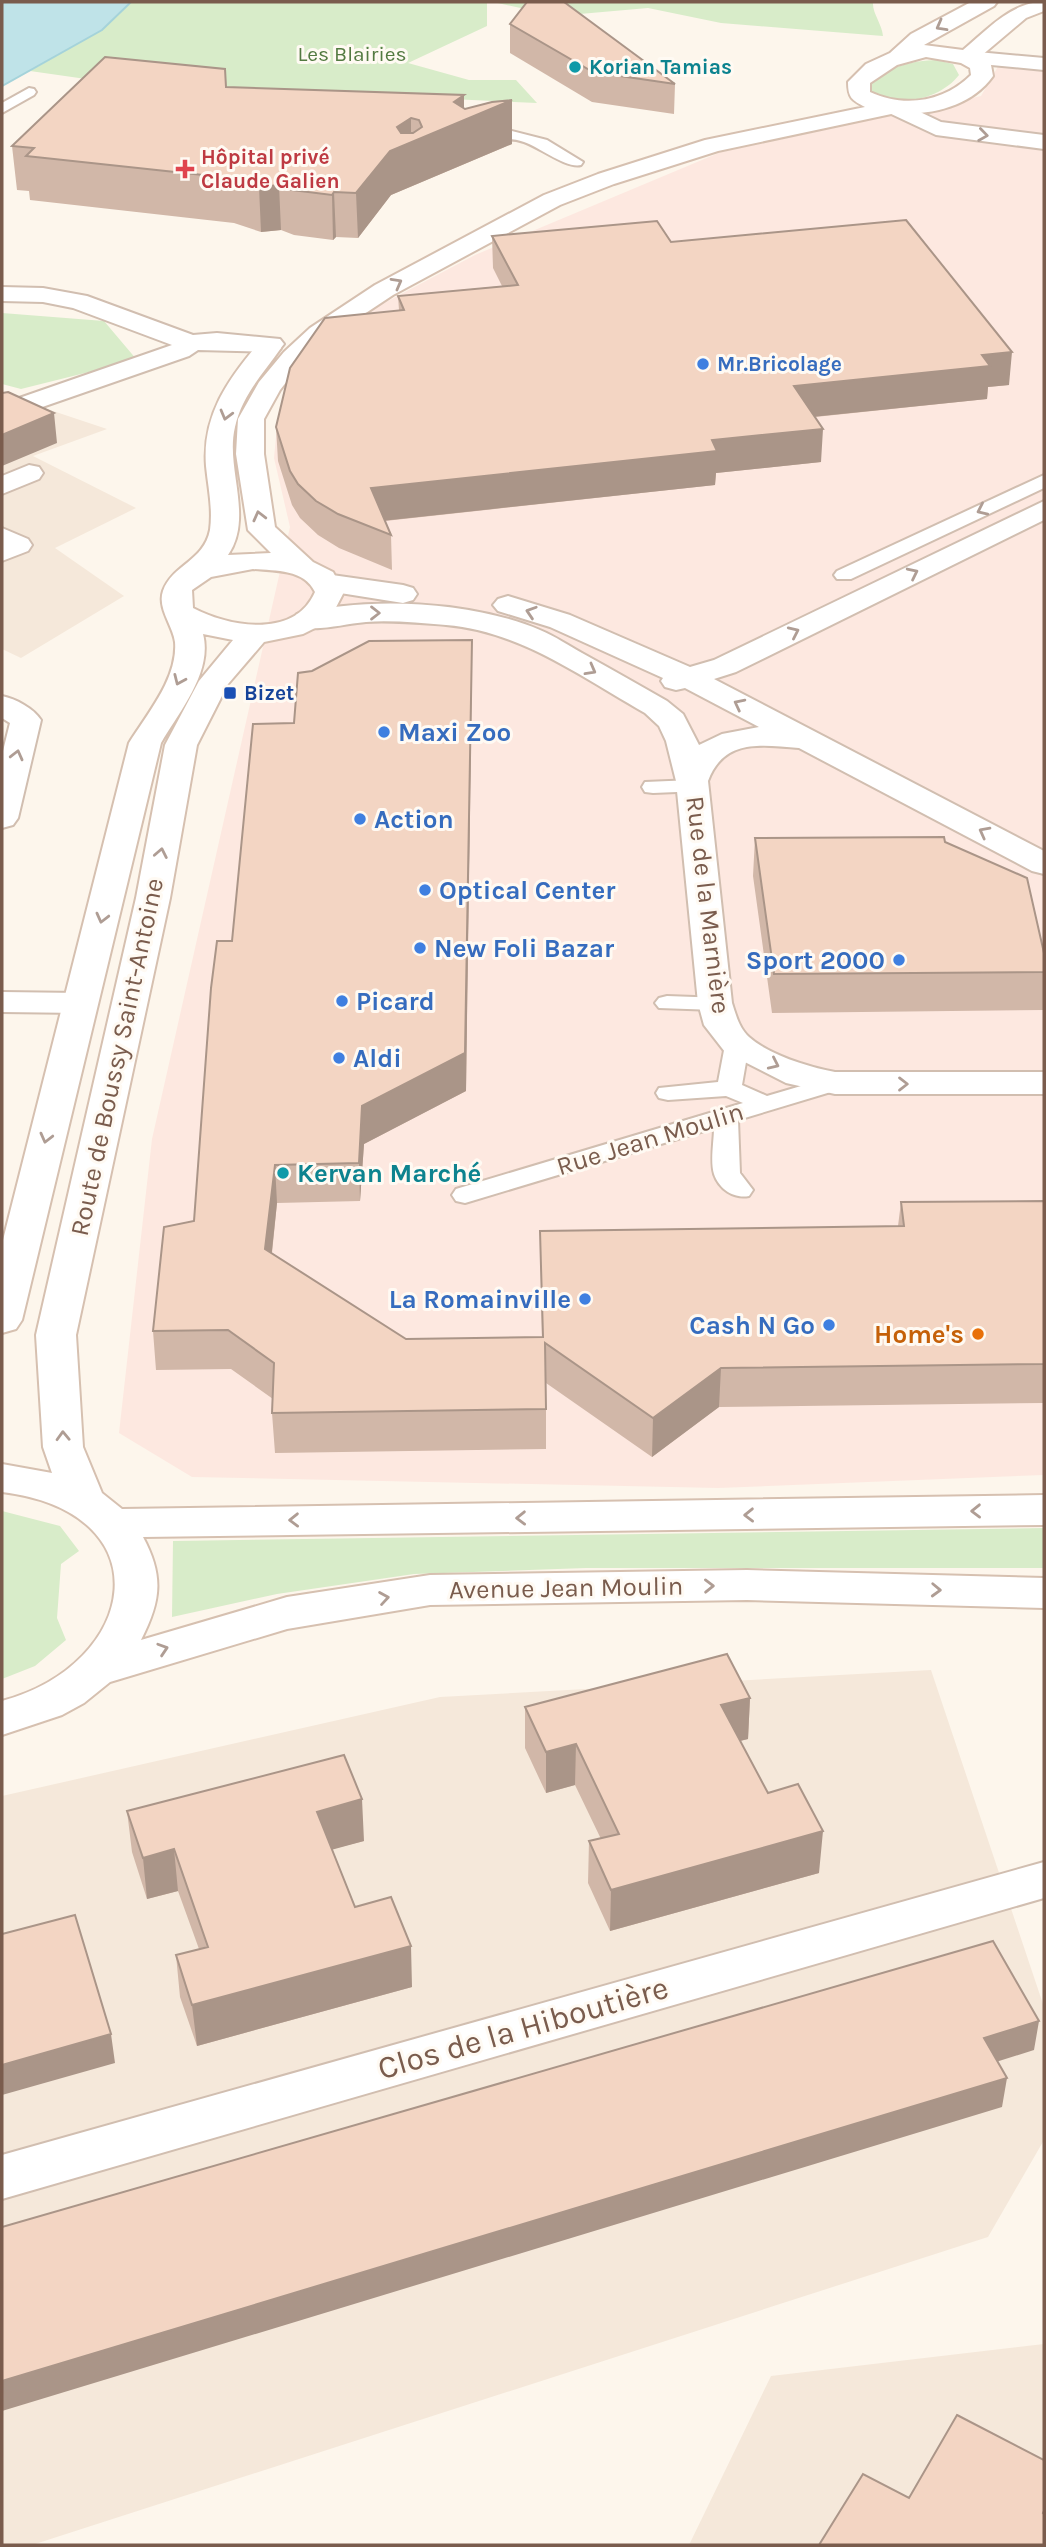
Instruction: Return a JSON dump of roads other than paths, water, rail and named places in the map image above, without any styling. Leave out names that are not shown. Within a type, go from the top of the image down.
[{"type":"main road","points":[[194,573],[216,550],[223,532],[219,442],[229,401],[248,371],[271,344],[362,283],[429,243],[533,191],[621,158],[809,110],[857,89],[865,75],[899,55],[909,45],[987,2]]},
{"type":"main road","points":[[967,57],[1019,14],[1044,4]]},
{"type":"main road","points":[[999,28],[1023,46],[1044,54]]},
{"type":"main road","points":[[899,55],[926,51],[1044,64]]},
{"type":"main road","points":[[307,620],[320,612],[327,602],[328,592],[314,574],[262,530],[250,454],[251,419],[268,388],[293,357],[319,333],[384,290],[552,200],[606,179],[713,145],[895,107],[955,98],[973,87],[982,76],[980,65],[967,57]]},
{"type":"main road","points":[[857,89],[859,95],[870,102],[895,107],[936,128],[1044,142]]},
{"type":"main road","points":[[2,294],[43,295],[78,301],[191,343],[218,341],[271,344]]},
{"type":"main road","points":[[191,343],[197,351],[208,357],[248,371]]},
{"type":"main road","points":[[2,413],[180,351],[191,343]]},
{"type":"main road","points":[[2,485],[29,473]]},
{"type":"main road","points":[[635,695],[725,666],[1044,509]]},
{"type":"main road","points":[[2,536],[18,545],[2,553]]},
{"type":"main road","name":"Rue de la Marnière","points":[[194,573],[239,560],[260,559],[370,591],[486,601],[517,607],[560,621],[687,677],[1044,864]]},
{"type":"main road","name":"Route de Boussy Saint-Antoine","points":[[2,1320],[145,743],[182,678],[190,646],[182,614],[176,605],[176,594],[182,583],[194,573]]},
{"type":"main road","name":"Rue de la Marnière","points":[[182,614],[200,625],[220,631],[255,633],[274,631],[307,620],[369,613],[448,616],[483,622],[530,636],[635,695],[672,720],[682,741],[693,783],[715,1003],[722,1025],[737,1045],[790,1071],[835,1083],[1044,1083]]},
{"type":"main road","name":"Route de Boussy Saint-Antoine","points":[[97,1669],[126,1633],[138,1595],[134,1557],[99,1512],[63,1447],[56,1335],[153,898],[181,745],[214,681],[255,633]]},
{"type":"main road","points":[[2,705],[26,720],[2,818]]},
{"type":"main road","name":"Rue de la Marnière","points":[[693,783],[700,761],[715,749],[736,740],[765,736],[817,744]]},
{"type":"main road","points":[[2,1002],[80,1003]]},
{"type":"main road","points":[[2,1478],[51,1487],[99,1512],[1044,1510]]},
{"type":"main road","name":"Avenue Jean Moulin","points":[[97,1669],[287,1613],[430,1590],[747,1585],[1044,1593]]},
{"type":"main road","points":[[2,1718],[53,1700],[97,1669]]},
{"type":"main road","name":"Clos de la Hiboutière","points":[[2,2177],[1044,1880]]},
{"type":"lane","points":[[2,109],[29,92]]},
{"type":"lane","points":[[463,141],[488,129],[557,130]]},
{"type":"lane","points":[[463,141],[507,134],[529,138],[554,148],[575,162]]},
{"type":"lane","points":[[844,575],[1044,481]]},
{"type":"lane","points":[[653,787],[693,783]]},
{"type":"lane","points":[[667,1003],[715,1003]]},
{"type":"lane","points":[[729,1088],[737,1045]]},
{"type":"lane","name":"Rue Jean Moulin","points":[[465,1195],[835,1083]]},
{"type":"lane","points":[[667,1093],[729,1088],[766,1104]]},
{"type":"lane","points":[[726,1116],[727,1174],[740,1190]]},
{"type":"water","points":[[4,2],[131,2],[102,30],[2,86]]},
{"type":"place","name":"Korian Tamias","points":[[575,67]]},
{"type":"place","name":"Hôpital privé Claude Galien","points":[[185,169]]},
{"type":"place","name":"Mr.Bricolage","points":[[703,364]]},
{"type":"place","name":"Bizet","points":[[230,693]]},
{"type":"place","name":"Maxi Zoo","points":[[384,732]]},
{"type":"place","name":"Action","points":[[360,819]]},
{"type":"place","name":"Optical Center","points":[[425,890]]},
{"type":"place","name":"New Foli Bazar","points":[[420,948]]},
{"type":"place","name":"Sport 2000","points":[[899,960]]},
{"type":"place","name":"Picard","points":[[342,1001]]},
{"type":"place","name":"Aldi","points":[[339,1058]]},
{"type":"place","name":"Kervan Marché","points":[[283,1173]]},
{"type":"place","name":"La Romainville","points":[[585,1299]]},
{"type":"place","name":"Cash N Go","points":[[829,1325]]},
{"type":"place","name":"Home's","points":[[978,1334]]},
{"type":"park label","name":"Les Blairies","points":[[352,54]]}]
